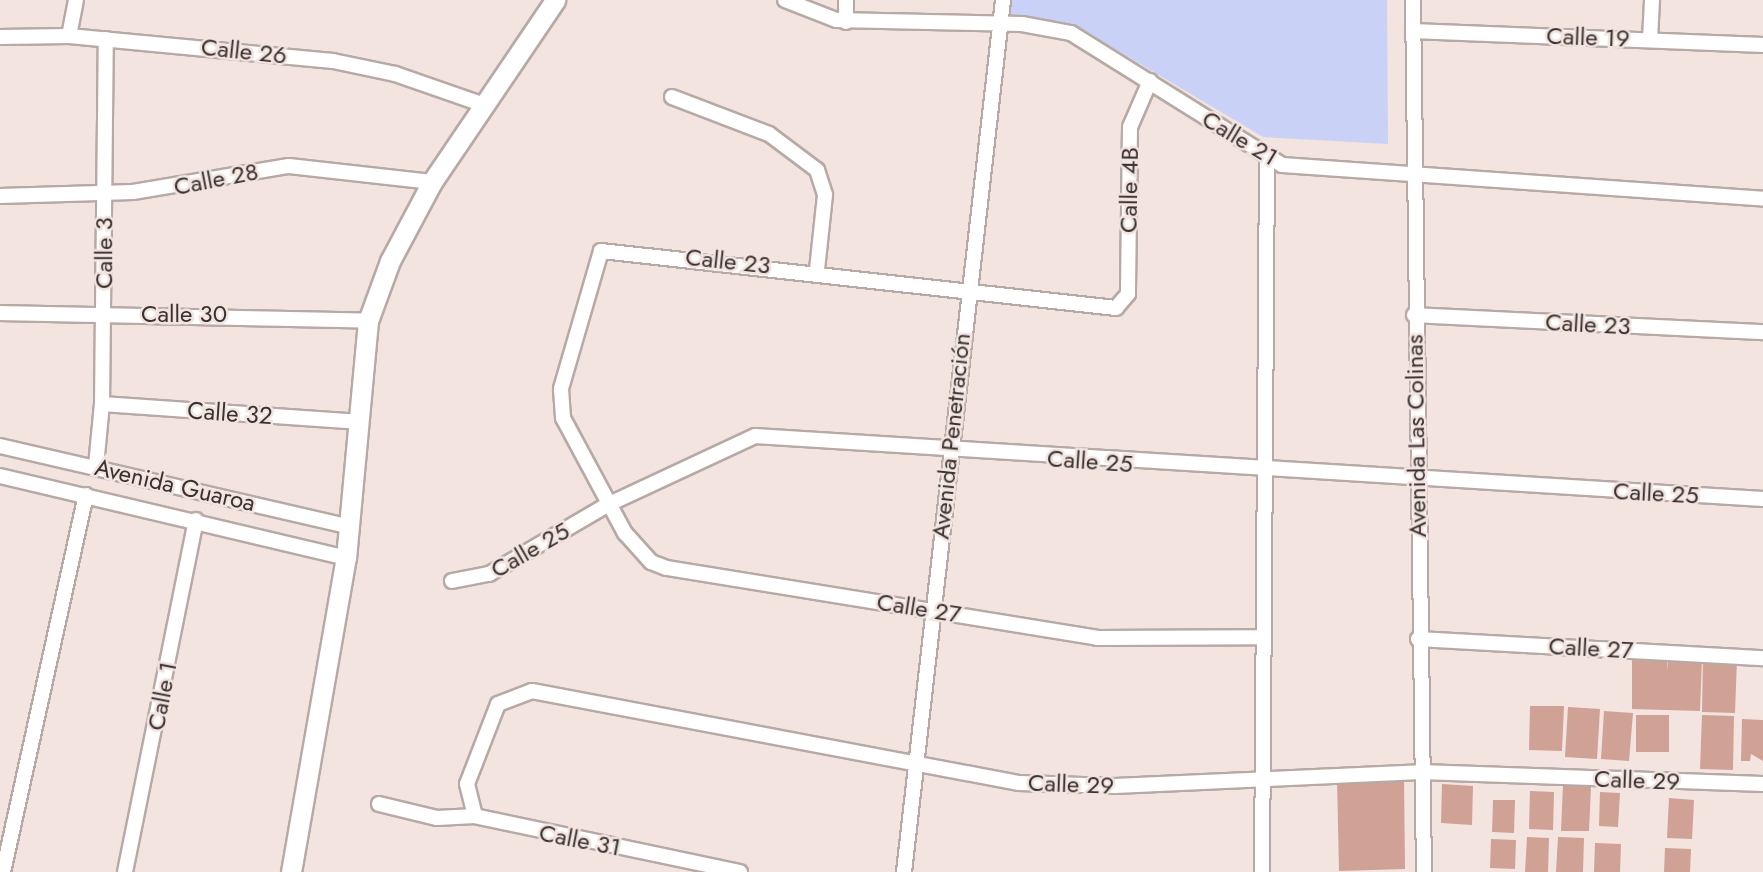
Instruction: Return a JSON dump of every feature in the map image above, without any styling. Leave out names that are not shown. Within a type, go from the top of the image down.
[{"type":"main road","points":[[291,872],[346,558],[368,321],[390,261],[432,182],[481,104],[555,0]]},
{"type":"street","points":[[69,36],[76,0]]},
{"type":"street","name":"Calle 21","points":[[785,0],[846,22],[1001,23],[1085,38],[1267,160],[1417,176],[1763,199]]},
{"type":"street","points":[[846,0],[846,22]]},
{"type":"street","name":"Avenida Penetración","points":[[904,872],[967,291],[1003,0]]},
{"type":"street","name":"Avenida Las Colinas","points":[[1413,0],[1417,176],[1414,315],[1418,639],[1424,872]]},
{"type":"street","points":[[1650,39],[1652,0]]},
{"type":"street","name":"Calle 19","points":[[1413,31],[1763,45]]},
{"type":"street","name":"Calle 26","points":[[0,37],[69,36],[355,65],[481,104]]},
{"type":"street","name":"Calle 3","points":[[96,466],[102,404],[107,39]]},
{"type":"street","name":"Calle 4B","points":[[1123,303],[1129,139],[1150,81]]},
{"type":"street","points":[[672,97],[769,134],[812,164],[825,195],[817,270]]},
{"type":"street","points":[[1262,872],[1261,637],[1267,160]]},
{"type":"street","name":"Calle 28","points":[[0,196],[104,194],[289,166],[432,182]]},
{"type":"street","name":"Calle 23","points":[[607,505],[581,460],[560,400],[595,259],[613,249],[817,270],[1105,308],[1123,303]]},
{"type":"street","name":"Calle 30","points":[[0,313],[104,313],[368,321]]},
{"type":"street","name":"Calle 23","points":[[1414,315],[1763,332]]},
{"type":"street","name":"Calle 32","points":[[102,404],[358,422]]},
{"type":"street","name":"Calle 25","points":[[452,581],[489,575],[607,505],[755,436],[950,452],[1264,472],[1763,499]]},
{"type":"street","name":"Avenida Guaroa","points":[[0,446],[96,466],[350,527]]},
{"type":"street","name":"Avenida Guaroa","points":[[0,476],[196,520],[346,558]]},
{"type":"street","points":[[3,872],[86,495]]},
{"type":"street","name":"Calle 27","points":[[607,505],[636,549],[667,568],[932,609],[1097,638],[1180,642],[1261,637]]},
{"type":"street","name":"Calle 1","points":[[125,872],[196,520]]},
{"type":"street","name":"Calle 27","points":[[1418,639],[1763,658]]},
{"type":"street","name":"Calle 29","points":[[472,811],[467,785],[488,722],[498,704],[520,691],[916,763],[1068,785],[1421,772],[1763,784]]},
{"type":"street","name":"Calle 31","points":[[379,804],[437,818],[472,811],[740,872]]},
{"type":"shaded area","points":[[1011,0],[1387,0],[1388,144],[1263,137],[1073,24],[1010,16]]},
{"type":"building","points":[[1668,657],[1702,658],[1700,711],[1632,709],[1632,658],[1667,658],[1668,671]]},
{"type":"building","points":[[1703,659],[1737,659],[1735,713],[1702,712]]},
{"type":"building","points":[[1530,706],[1564,706],[1562,751],[1529,750]]},
{"type":"building","points":[[1568,707],[1600,709],[1597,759],[1565,757]]},
{"type":"building","points":[[1604,711],[1633,713],[1629,761],[1601,759]]},
{"type":"building","points":[[1636,715],[1669,715],[1669,752],[1636,752]]},
{"type":"building","points":[[1702,715],[1734,716],[1733,770],[1700,769]]},
{"type":"building","points":[[1742,719],[1763,720],[1763,761],[1751,754],[1750,761],[1741,761]]},
{"type":"building","points":[[1404,777],[1405,869],[1339,871],[1337,778]]},
{"type":"building","points":[[1442,784],[1473,786],[1472,825],[1441,823]]},
{"type":"building","points":[[1563,785],[1591,786],[1589,831],[1561,831]]},
{"type":"building","points":[[1530,791],[1554,792],[1553,830],[1529,829]]},
{"type":"building","points":[[1600,792],[1620,793],[1618,827],[1599,826]]},
{"type":"building","points":[[1669,798],[1694,800],[1692,839],[1667,838]]},
{"type":"building","points":[[1493,800],[1515,800],[1514,833],[1492,832]]},
{"type":"building","points":[[1527,837],[1549,838],[1548,872],[1525,872]]},
{"type":"building","points":[[1558,837],[1584,838],[1583,872],[1556,872]]},
{"type":"building","points":[[1491,839],[1516,840],[1515,869],[1490,868]]},
{"type":"building","points":[[1595,843],[1621,844],[1620,872],[1594,872]]},
{"type":"building","points":[[1665,848],[1691,849],[1690,872],[1664,872]]}]
